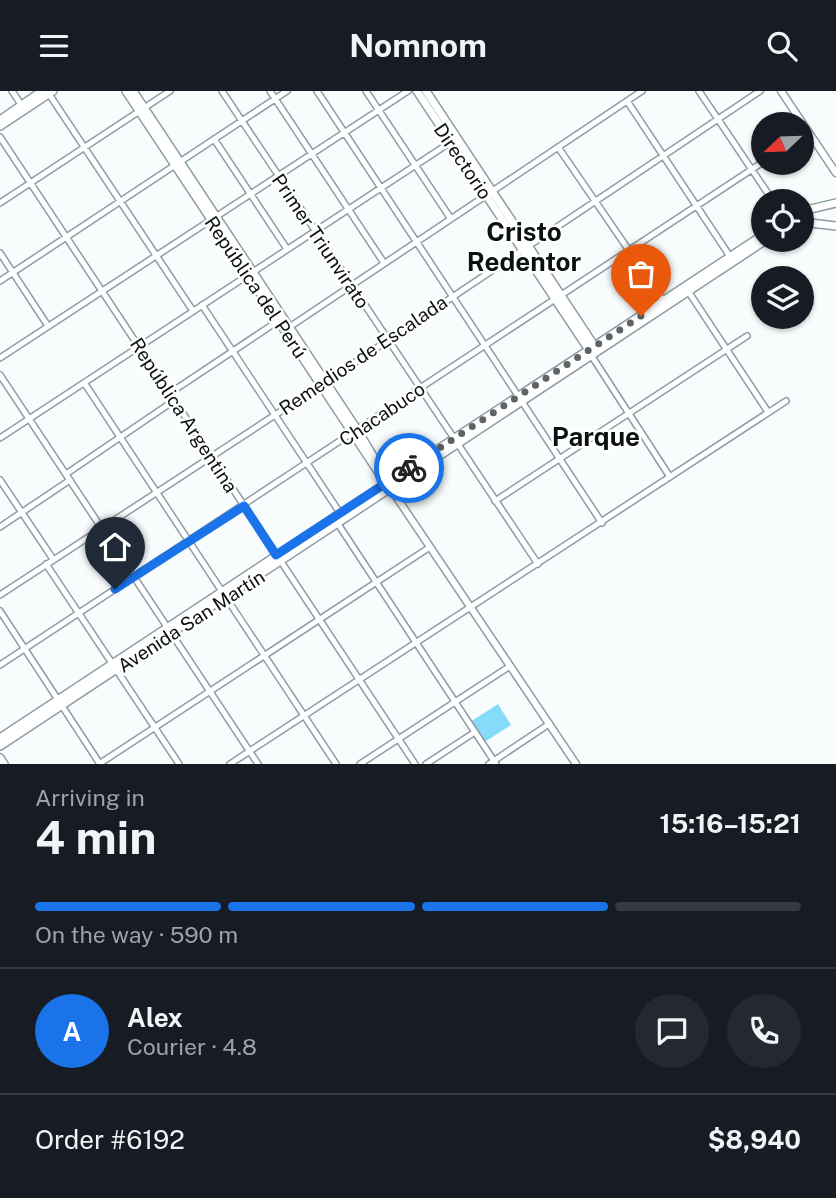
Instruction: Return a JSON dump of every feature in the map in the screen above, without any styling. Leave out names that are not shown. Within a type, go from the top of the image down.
[{"type":"main road","name":"República del Perú","points":[[126,91],[142,110],[390,485]]},
{"type":"main road","name":"República del Perú","points":[[133,91],[142,110]]},
{"type":"main road","name":"Directorio","points":[[417,91],[454,140],[593,350]]},
{"type":"main road","name":"Directorio","points":[[426,91],[454,140]]},
{"type":"main road","points":[[0,120],[48,92]]},
{"type":"main road","points":[[0,126],[23,108]]},
{"type":"main road","points":[[814,208],[836,203]]},
{"type":"main road","points":[[825,205],[820,213],[825,225]]},
{"type":"main road","points":[[814,224],[836,226]]},
{"type":"main road","name":"Avenida San Martín","points":[[665,303],[688,291],[751,244]]},
{"type":"main road","name":"Avenida San Martín","points":[[278,559],[338,524],[390,485],[751,248]]},
{"type":"main road","name":"Avenida San Martín","points":[[0,746],[114,666],[278,559],[340,513],[390,485]]},
{"type":"main road","name":"Avenida San Martín","points":[[0,738],[59,703]]},
{"type":"main road","points":[[0,758],[4,764]]},
{"type":"street","points":[[12,91],[23,108]]},
{"type":"street","points":[[0,203],[170,91]]},
{"type":"street","name":"Primer Triunvirato","points":[[222,91],[538,564]]},
{"type":"street","points":[[270,91],[384,263]]},
{"type":"street","points":[[0,281],[287,91]]},
{"type":"street","points":[[317,91],[561,457],[602,523]]},
{"type":"street","points":[[366,91],[451,219]]},
{"type":"street","points":[[0,358],[408,91]]},
{"type":"street","points":[[287,328],[642,91]]},
{"type":"street","points":[[699,91],[751,168]]},
{"type":"street","name":"Remedios de Escalada","points":[[0,595],[156,490],[324,384],[760,91]]},
{"type":"street","points":[[781,91],[795,112]]},
{"type":"street","points":[[48,92],[192,311]]},
{"type":"street","points":[[627,101],[731,259]]},
{"type":"street","name":"República Argentina","points":[[0,137],[415,764]]},
{"type":"street","points":[[214,139],[287,249]]},
{"type":"street","points":[[1,436],[454,140]]},
{"type":"street","points":[[814,140],[836,173]]},
{"type":"street","points":[[558,147],[665,303]]},
{"type":"street","name":"Chacabuco","points":[[0,666],[751,170]]},
{"type":"street","points":[[0,253],[48,326]]},
{"type":"street","points":[[688,291],[768,412]]},
{"type":"street","points":[[202,305],[340,513],[338,524],[493,763],[549,724]]},
{"type":"street","points":[[170,393],[281,319]]},
{"type":"street","points":[[495,501],[747,336]]},
{"type":"street","name":"Directorio","points":[[593,350],[628,412],[670,477]]},
{"type":"street","points":[[0,375],[258,764]]},
{"type":"street","points":[[85,383],[336,764]]},
{"type":"street","points":[[0,527],[175,400]]},
{"type":"street","points":[[230,764],[786,401]]},
{"type":"street","points":[[0,479],[53,559]]},
{"type":"street","name":"República del Perú","points":[[390,485],[576,764]]},
{"type":"street","points":[[0,611],[100,764],[430,547]]},
{"type":"street","points":[[46,564],[178,764]]},
{"type":"street","points":[[360,764],[510,666]]},
{"type":"street","points":[[426,764],[475,732]]},
{"type":"shaded area","points":[[498,704],[511,725],[483,743],[470,722]]},
{"type":"way so far","points":[[409,468],[641,316]]},
{"type":"district","name":"Cristo Redentor","points":[[524,246]]},
{"type":"district","name":"Parque","points":[[596,436]]},
{"type":"route","points":[[115,589],[244,506],[276,555],[409,468]]}]
